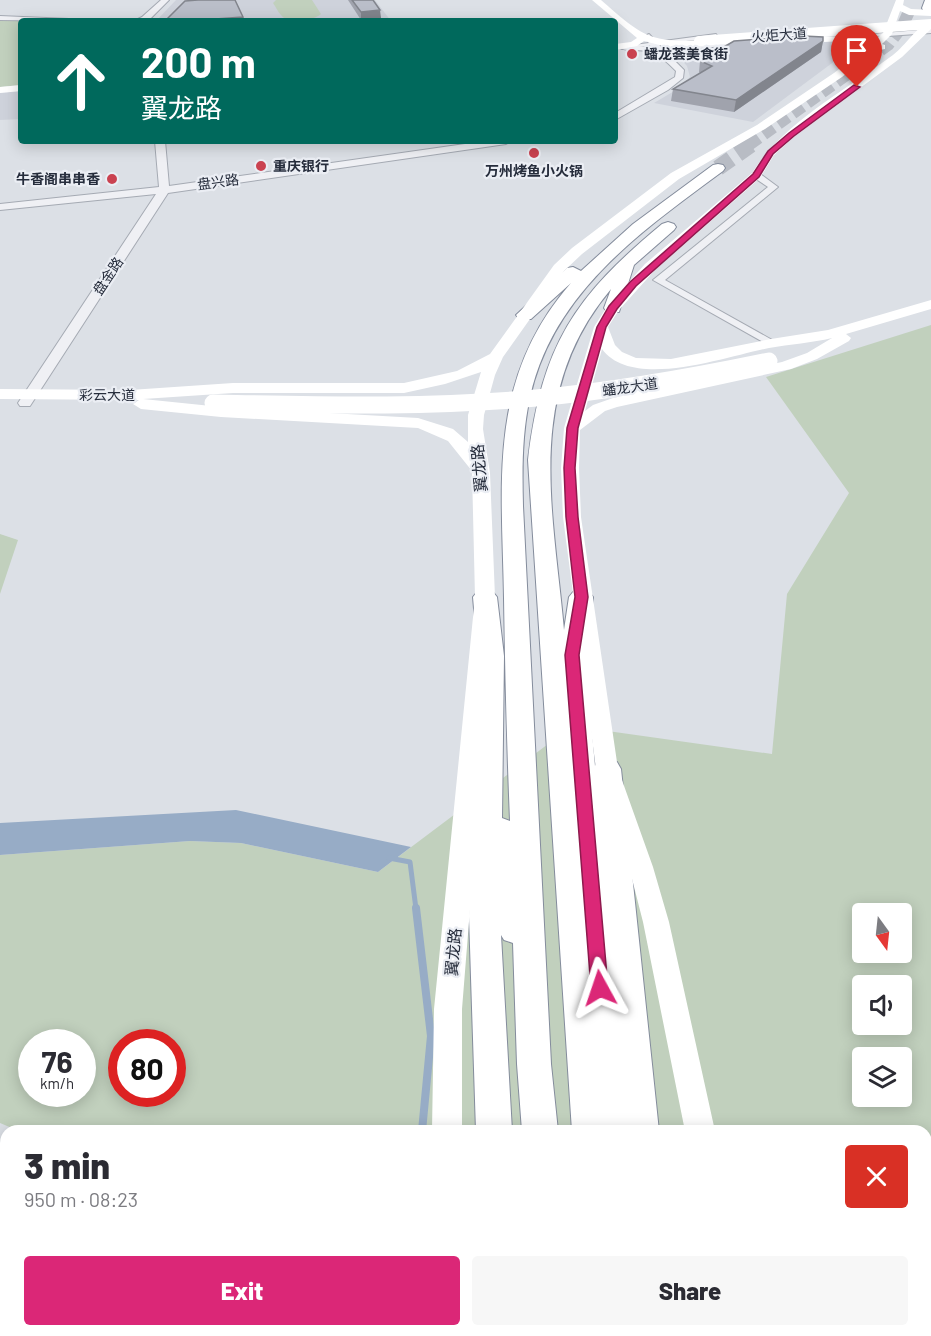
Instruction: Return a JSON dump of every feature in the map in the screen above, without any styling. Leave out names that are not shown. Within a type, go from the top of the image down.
[{"type":"highway","name":"翼龙路","points":[[539,1125],[496,655],[514,421],[534,353],[551,320],[572,291],[606,252],[718,168]]},
{"type":"highway","points":[[611,1125],[562,654],[538,460],[541,422],[548,386],[576,324],[594,296],[631,257],[747,174]]},
{"type":"highway","points":[[525,315],[577,269],[606,252]]},
{"type":"highway","points":[[613,308],[631,257]]},
{"type":"highway","points":[[485,597],[496,655],[489,756],[485,916],[494,1125]]},
{"type":"highway","points":[[582,597],[562,654],[590,1125]]},
{"type":"highway","points":[[489,756],[534,1064]]},
{"type":"highway","points":[[607,769],[640,1125]]},
{"type":"main road","points":[[596,0],[648,39],[680,45],[701,42]]},
{"type":"main road","points":[[606,0],[648,39]]},
{"type":"main road","points":[[898,2],[909,12],[930,7]]},
{"type":"main road","name":"翼龙路","points":[[485,597],[481,473],[475,429],[476,415],[487,375],[495,357],[559,268],[598,234],[675,176],[761,127],[872,50],[889,29],[898,2]]},
{"type":"main road","points":[[699,1125],[656,922],[641,867],[607,769],[572,517],[570,468],[572,428],[601,327],[613,308],[650,267],[791,134],[902,53],[929,27]]},
{"type":"main road","name":"火炬大道","points":[[701,42],[929,27]]},
{"type":"main road","points":[[618,47],[648,39],[701,42]]},
{"type":"main road","points":[[799,40],[847,39],[863,43],[872,50],[886,47],[895,48],[902,53]]},
{"type":"main road","points":[[0,90],[18,88]]},
{"type":"main road","points":[[572,428],[589,414],[614,403],[744,377],[786,366],[812,356],[837,336],[931,304]]},
{"type":"main road","points":[[601,327],[610,350],[627,360],[639,363],[682,362],[766,353],[931,311]]},
{"type":"main road","name":"蟠龙大道","points":[[214,400],[333,405],[504,401],[622,388],[685,378],[766,353]]},
{"type":"main road","points":[[135,399],[233,388],[404,388],[429,384],[467,373],[495,357]]},
{"type":"main road","name":"彩云大道","points":[[0,394],[28,399]]},
{"type":"main road","name":"彩云大道","points":[[0,403],[28,399],[214,400]]},
{"type":"main road","points":[[135,399],[221,412],[418,423],[447,432],[458,439],[481,473]]},
{"type":"main road","name":"翼龙路","points":[[447,1125],[448,1009],[496,655]]},
{"type":"street","points":[[146,18],[165,0]]},
{"type":"street","points":[[152,18],[170,0]]},
{"type":"street","points":[[0,18],[18,19]]},
{"type":"street","points":[[666,56],[667,52],[680,45],[799,40],[889,29],[929,27]]},
{"type":"street","points":[[665,41],[929,27]]},
{"type":"street","points":[[618,115],[679,78],[680,70],[648,39]]},
{"type":"street","points":[[618,47],[650,49],[666,56]]},
{"type":"street","points":[[160,144],[164,190]]},
{"type":"street","name":"盘兴路","points":[[0,207],[164,190],[485,144]]},
{"type":"street","points":[[747,174],[774,187],[658,280],[766,353]]},
{"type":"street","points":[[123,194],[151,186],[163,176]]},
{"type":"street","points":[[152,210],[175,195],[198,185]]},
{"type":"street","name":"盘金路","points":[[28,399],[164,190]]},
{"type":"shaded area","points":[[176,0],[375,0],[389,18],[159,18]]},
{"type":"shaded area","points":[[834,41],[855,46],[753,122],[654,103],[676,90],[690,77],[687,66],[677,55],[681,52]]},
{"type":"shaded area","points":[[18,91],[18,119],[0,120],[0,93]]},
{"type":"green space","points":[[276,0],[312,0],[321,14],[312,18],[284,18],[273,3]]},
{"type":"green space","points":[[0,20],[18,21],[18,85],[0,87]]},
{"type":"green space","points":[[931,325],[931,1125],[5,1125],[0,1123],[0,855],[190,841],[241,843],[378,872],[572,726],[772,754],[787,594],[849,493],[766,377]]},
{"type":"green space","points":[[0,534],[18,540],[0,594]]},
{"type":"water","points":[[236,810],[411,847],[378,872],[241,843],[190,841],[0,855],[0,823]]},
{"type":"building","points":[[235,0],[243,17],[168,18],[185,1]]},
{"type":"building","points":[[352,0],[373,0],[380,10],[361,12]]},
{"type":"building","points":[[803,36],[823,37],[823,41],[736,100],[673,89],[712,66],[700,61],[734,41]]},
{"type":"waterway","points":[[389,858],[410,862],[416,909]]},
{"type":"waterway","points":[[416,908],[431,1036],[423,1125]]},
{"type":"tunnel","points":[[749,145],[888,45],[902,27],[911,7]]},
{"type":"tunnel","points":[[718,168],[752,144]]},
{"type":"place","name":"蟠龙荟美食街","points":[[632,54]]},
{"type":"place","name":"万州烤鱼小火锅","points":[[534,153]]},
{"type":"place","name":"重庆银行","points":[[261,166]]},
{"type":"place","name":"牛香阁串串香","points":[[112,179]]},
{"type":"route","points":[[600,988],[572,655],[582,597],[572,517],[570,468],[572,428],[582,390],[601,327],[633,284],[756,176],[770,153],[791,134],[857,87]]}]
